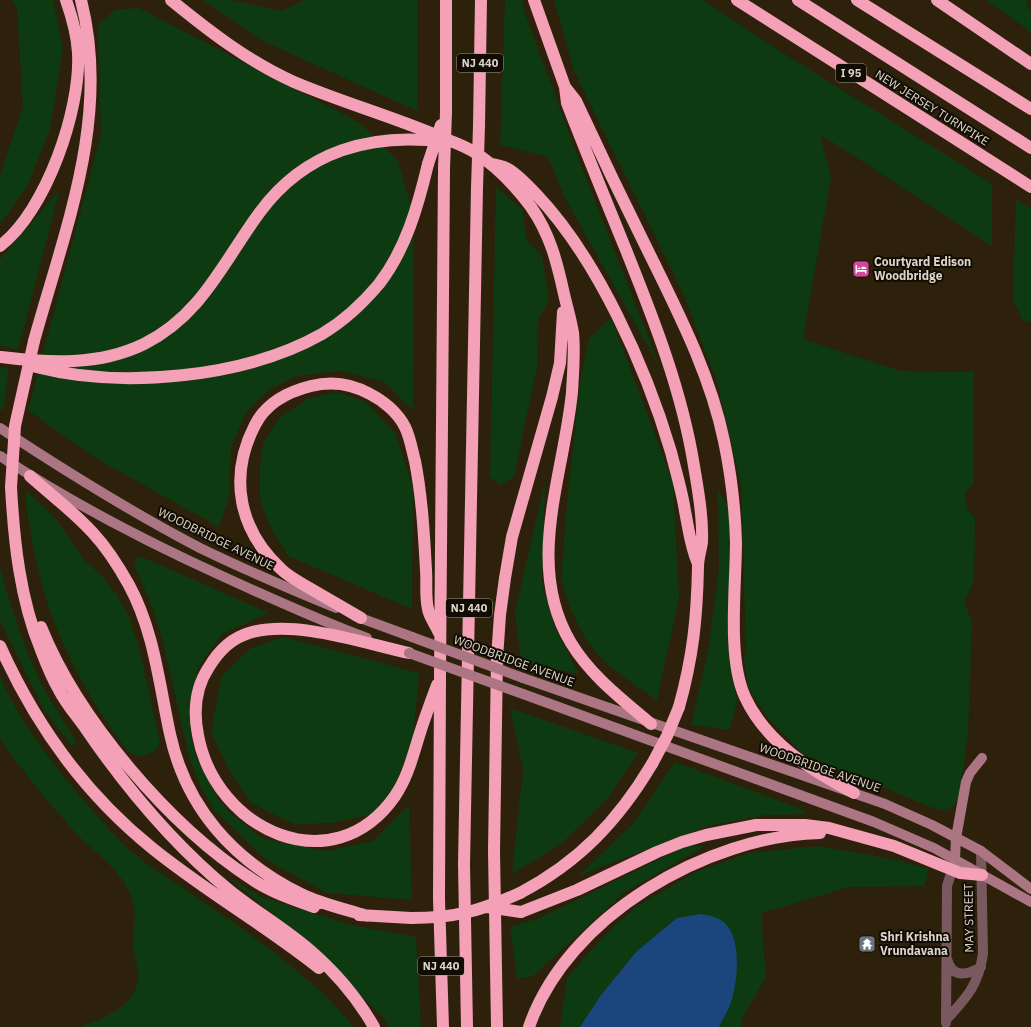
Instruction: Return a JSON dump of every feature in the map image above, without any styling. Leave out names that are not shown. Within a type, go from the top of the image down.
[{"type":"highway","points":[[0,246],[26,218],[44,189],[68,127],[75,94],[78,54],[73,19],[66,0]]},
{"type":"highway","points":[[81,0],[87,23],[91,58],[91,102],[87,142],[78,182],[34,341],[15,426],[11,487],[17,555],[26,603],[40,650],[59,690],[112,767],[166,830],[204,868],[230,891],[311,951],[337,977],[372,1022]]},
{"type":"highway","points":[[171,0],[224,42],[292,80],[331,97],[421,128],[473,151],[488,162],[520,194],[542,225],[552,246],[559,269],[573,332],[572,394],[550,534],[548,560],[549,582],[561,622],[571,643],[584,662],[599,679],[651,724]]},
{"type":"highway","name":"NJ 440","points":[[443,1027],[440,899],[440,635],[446,0]]},
{"type":"highway","name":"NJ 440","points":[[467,1027],[464,864],[481,0]]},
{"type":"highway","points":[[534,0],[566,87],[576,101],[677,310],[703,371],[714,403],[723,438],[734,505],[735,655],[736,672],[744,696],[756,716],[772,736],[798,760],[819,774],[854,793]]},
{"type":"highway","name":"NEW JERSEY TURNPIKE","points":[[736,0],[1031,187]]},
{"type":"highway","name":"NEW JERSEY TURNPIKE","points":[[798,0],[1031,148]]},
{"type":"highway","points":[[857,0],[1031,109]]},
{"type":"highway","points":[[870,0],[969,71]]},
{"type":"highway","points":[[937,0],[1031,64]]},
{"type":"highway","points":[[17,555],[31,604],[49,648],[69,684],[92,719],[148,789],[184,826],[216,854],[254,881],[297,901],[328,911],[367,916],[440,918],[487,907],[520,893],[546,879],[594,841],[616,818],[632,796],[667,736],[679,707],[694,642],[698,603],[698,565],[702,542],[698,489],[682,406],[655,321],[566,103],[566,87]]},
{"type":"highway","points":[[1,357],[56,372],[124,378],[154,377],[215,370],[278,354],[324,333],[345,318],[364,301],[380,283],[405,239],[422,192],[428,164],[446,112]]},
{"type":"highway","points":[[1,357],[72,362],[122,353],[143,344],[179,321],[196,306],[210,288],[260,212],[278,190],[294,176],[314,162],[345,148],[373,142],[434,141],[458,144]]},
{"type":"highway","points":[[488,162],[507,169],[529,187],[552,210],[570,234],[606,295],[633,351],[661,421],[679,482],[690,543],[698,565]]},
{"type":"highway","points":[[497,1027],[494,851],[497,658],[500,615],[512,537],[560,363],[563,291]]},
{"type":"highway","points":[[361,618],[282,570],[263,550],[251,531],[242,508],[240,485],[243,458],[250,435],[261,414],[278,399],[296,390],[318,384],[338,384],[361,389],[378,398],[393,411],[405,427],[411,445],[420,490],[428,610],[440,635]]},
{"type":"highway","points":[[30,476],[93,533],[112,558],[129,586],[143,617],[154,651],[170,736],[182,776],[201,810],[227,843],[260,870],[302,894],[367,916]]},
{"type":"highway","points":[[409,653],[290,628],[269,629],[248,634],[229,644],[214,658],[202,677],[196,698],[195,720],[199,745],[207,767],[219,789],[236,808],[255,823],[276,834],[299,839],[322,840],[345,836],[364,827],[380,814],[395,796],[405,778],[440,677]]},
{"type":"highway","points":[[0,646],[16,681],[38,720],[64,757],[118,818],[151,847],[188,875],[306,958],[333,980],[372,1022]]},
{"type":"highway","points":[[487,907],[521,912],[577,890],[657,852],[706,835],[756,825],[805,825],[854,834],[953,865],[960,873],[982,875]]},
{"type":"highway","points":[[529,1027],[555,978],[566,961],[587,937],[609,917],[660,881],[710,856],[760,840],[805,833],[854,834]]},
{"type":"main road","name":"WOODBRIDGE AVENUE","points":[[0,428],[95,489],[201,548],[270,580],[361,618],[523,678],[651,724],[854,793],[910,815],[981,851],[1031,889]]},
{"type":"main road","points":[[0,456],[30,476],[89,509],[194,563],[334,626],[874,822],[953,865],[956,838],[966,782],[970,773],[982,758]]},
{"type":"main road","points":[[982,875],[1031,902]]},
{"type":"street","name":"MAY STREET","points":[[946,1024],[966,999],[977,982],[981,967],[983,954],[981,851]]},
{"type":"street","name":"MAY STREET","points":[[946,1024],[945,953],[947,886],[953,865]]},
{"type":"street","points":[[945,953],[948,964],[958,973],[969,974],[981,967]]},
{"type":"green space","points":[[12,0],[53,0],[63,47],[50,129],[27,187],[0,224],[0,176],[23,106],[17,9]]},
{"type":"green space","points":[[203,0],[232,0],[281,11],[304,0],[417,0],[417,111],[263,41]]},
{"type":"green space","points":[[505,0],[522,0],[525,14],[582,168],[660,368],[564,196],[548,157],[500,145]]},
{"type":"green space","points":[[554,0],[703,0],[791,58],[992,184],[992,246],[820,134],[831,177],[803,339],[900,371],[974,372],[974,484],[965,492],[967,508],[975,518],[974,581],[964,602],[972,621],[968,734],[959,798],[952,808],[944,810],[930,807],[803,754],[766,716],[748,686],[744,660],[746,649],[741,484],[717,382],[683,293],[574,71]]},
{"type":"green space","points":[[986,0],[1027,0],[1027,8],[1031,11],[1031,32]]},
{"type":"green space","points":[[139,8],[360,123],[398,161],[414,216],[413,410],[384,382],[340,371],[296,376],[267,391],[247,411],[231,446],[229,498],[219,527],[92,456],[28,410],[101,134],[98,25],[115,10]]},
{"type":"green space","points":[[496,187],[522,209],[527,240],[542,256],[549,300],[538,320],[537,366],[514,477],[500,485],[490,477]]},
{"type":"green space","points":[[60,189],[18,350],[0,345],[0,259]]},
{"type":"green space","points":[[1016,199],[1031,208],[1031,322],[1023,321],[1013,299]]},
{"type":"green space","points":[[611,318],[673,483],[679,598],[657,700],[625,678],[603,660],[585,638],[571,610],[561,580],[567,504],[580,383],[589,338]]},
{"type":"green space","points":[[0,367],[9,370],[3,411],[0,409]]},
{"type":"green space","points":[[335,392],[365,401],[395,433],[413,487],[412,609],[288,556],[269,524],[260,499],[260,466],[263,444],[279,418],[308,399]]},
{"type":"green space","points":[[545,481],[542,583],[555,628],[579,674],[521,662],[515,612]]},
{"type":"green space","points":[[25,490],[55,518],[86,562],[102,576],[117,595],[129,617],[139,647],[160,741],[158,748],[150,754],[140,756],[131,753],[124,746],[83,684],[65,647],[56,627],[43,588],[32,539]]},
{"type":"green space","points":[[718,491],[730,509],[731,557],[728,647],[737,701],[730,730],[691,725],[709,646],[719,569]]},
{"type":"green space","points":[[140,556],[269,613],[222,634],[199,666],[189,704],[191,738],[196,757],[217,797],[231,814],[264,839],[327,851],[373,841],[409,805],[412,900],[327,893],[268,861],[215,811],[202,789],[190,760],[163,642],[153,609],[135,566],[135,559]]},
{"type":"green space","points":[[0,568],[14,615],[31,661],[45,691],[76,741],[75,745],[72,746],[44,710],[0,621]]},
{"type":"green space","points":[[284,637],[419,673],[413,739],[394,788],[371,815],[330,823],[294,824],[251,803],[232,775],[211,733],[221,677],[251,648]]},
{"type":"green space","points":[[0,677],[18,712],[40,745],[76,792],[121,842],[144,862],[272,951],[316,987],[354,1027],[80,1027],[110,1015],[119,1009],[133,995],[137,985],[138,974],[133,948],[135,912],[133,902],[123,880],[116,871],[82,840],[37,788],[3,744],[0,738]]},
{"type":"green space","points":[[510,708],[638,753],[607,799],[562,843],[512,874],[523,769]]},
{"type":"green space","points":[[675,762],[804,810],[807,814],[765,815],[708,826],[578,876],[633,824]]},
{"type":"green space","points":[[686,846],[705,846],[625,892],[533,976],[517,979],[510,927],[540,918]]},
{"type":"green space","points":[[820,846],[902,861],[929,869],[924,886],[849,887],[762,913],[766,978],[743,1016],[741,1027],[719,1027],[731,997],[735,979],[736,947],[636,952],[601,995],[580,1027],[560,1027],[567,978],[605,935],[634,908],[695,872],[749,853]]},
{"type":"green space","points":[[225,875],[262,897],[351,925],[416,937],[421,1027],[388,1027],[383,1017],[309,944]]},
{"type":"water","points":[[701,914],[717,918],[727,926],[736,946],[737,972],[733,996],[719,1027],[580,1027],[601,995],[636,952],[677,918]]},
{"type":"place","name":"Courtyard Edison Woodbridge","points":[[861,269]]},
{"type":"place","name":"Shri Krishna Vrundavana","points":[[867,944]]}]
